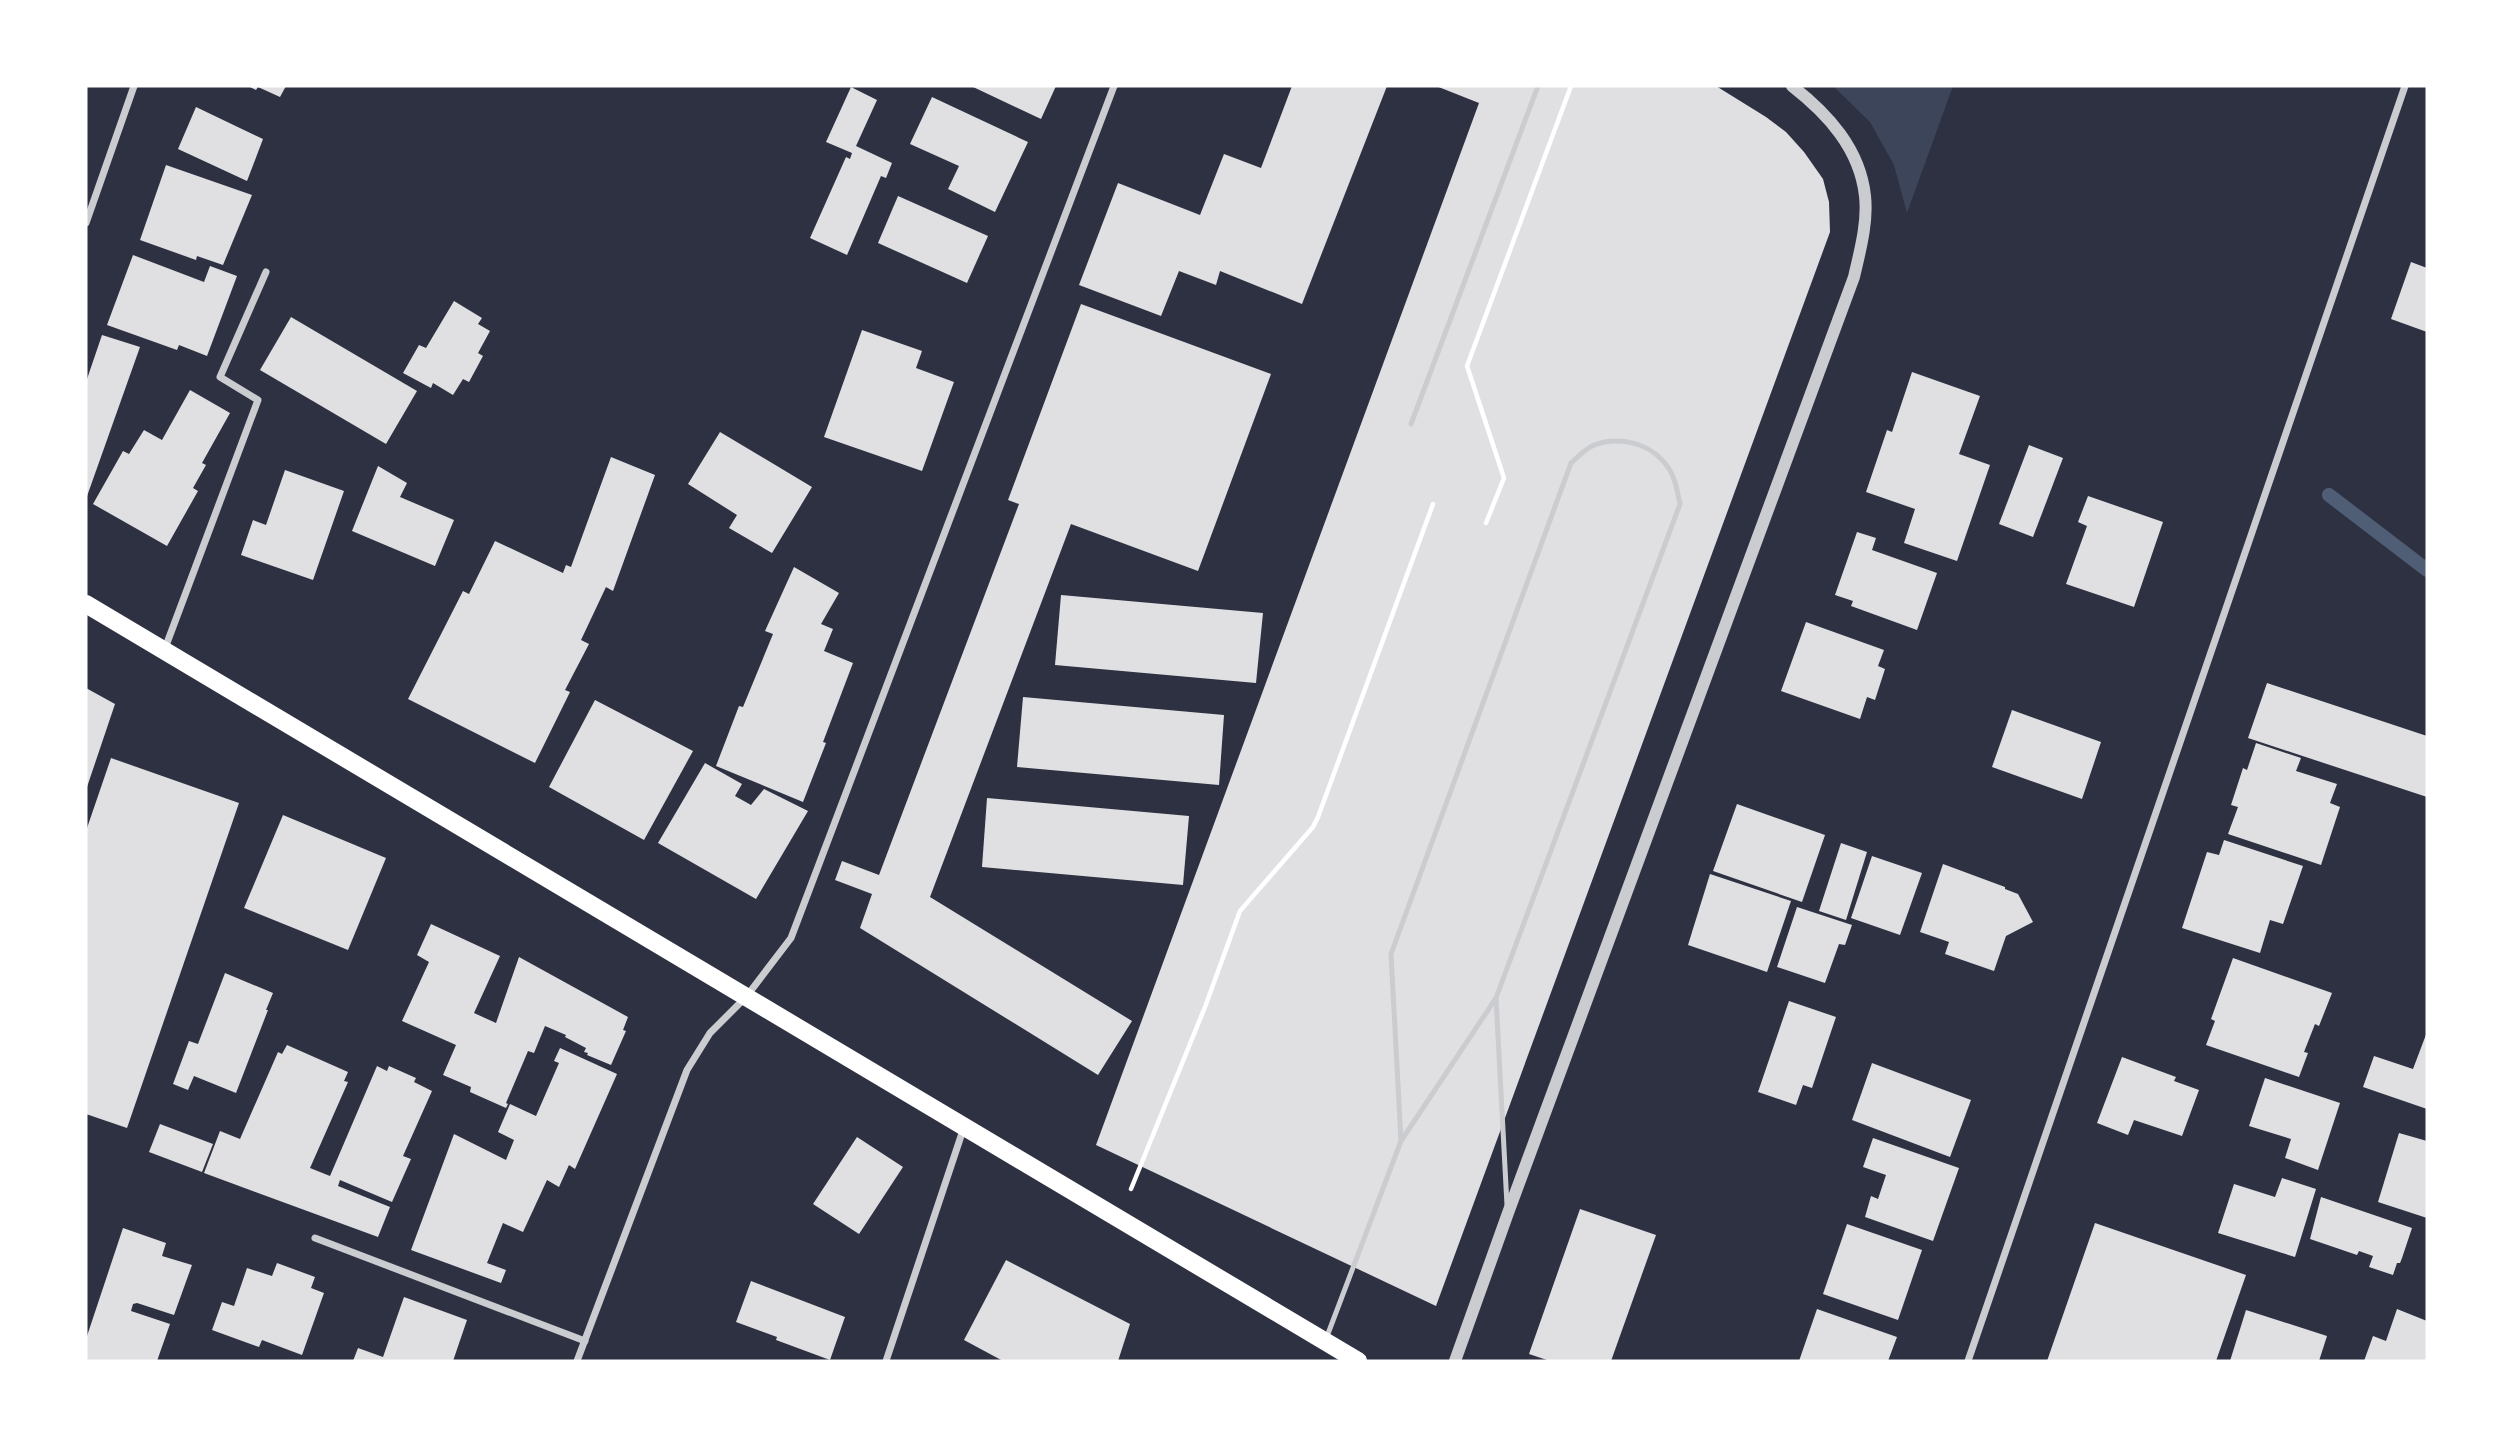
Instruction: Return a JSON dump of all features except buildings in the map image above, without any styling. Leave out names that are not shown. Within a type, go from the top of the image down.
[{"type":"main road","points":[[86,604],[1358,1361]]},
{"type":"street","points":[[86,223],[134,86]]},
{"type":"street","points":[[578,1361],[687,1070],[710,1033],[746,997],[791,937],[1114,86]]},
{"type":"street","points":[[1455,1361],[1854,277],[1863,235],[1865,197],[1859,167],[1841,133],[1818,106],[1792,86]]},
{"type":"street","points":[[1968,1361],[2405,86]]},
{"type":"street","points":[[164,651],[258,400],[220,377],[266,272]]},
{"type":"street","points":[[886,1361],[965,1127]]},
{"type":"street","points":[[315,1238],[584,1341]]},
{"type":"lane","points":[[1411,424],[1538,86]]},
{"type":"lane","points":[[1325,1342],[1401,1141],[1496,998],[1680,505],[1675,481],[1662,459],[1637,444],[1611,440],[1590,447],[1571,463],[1391,954],[1401,1141]]},
{"type":"lane","points":[[1496,998],[1508,1213]]},
{"type":"path","points":[[1486,523],[1504,478],[1467,366],[1571,86]]},
{"type":"path","points":[[1118,1219],[1205,1007],[1240,911],[1313,827],[1318,817],[1433,504]]},
{"type":"shaded area","points":[[1833,86],[1953,86],[1907,213],[1894,165],[1870,122]]},
{"type":"waterway","points":[[2329,495],[2427,570]]}]
